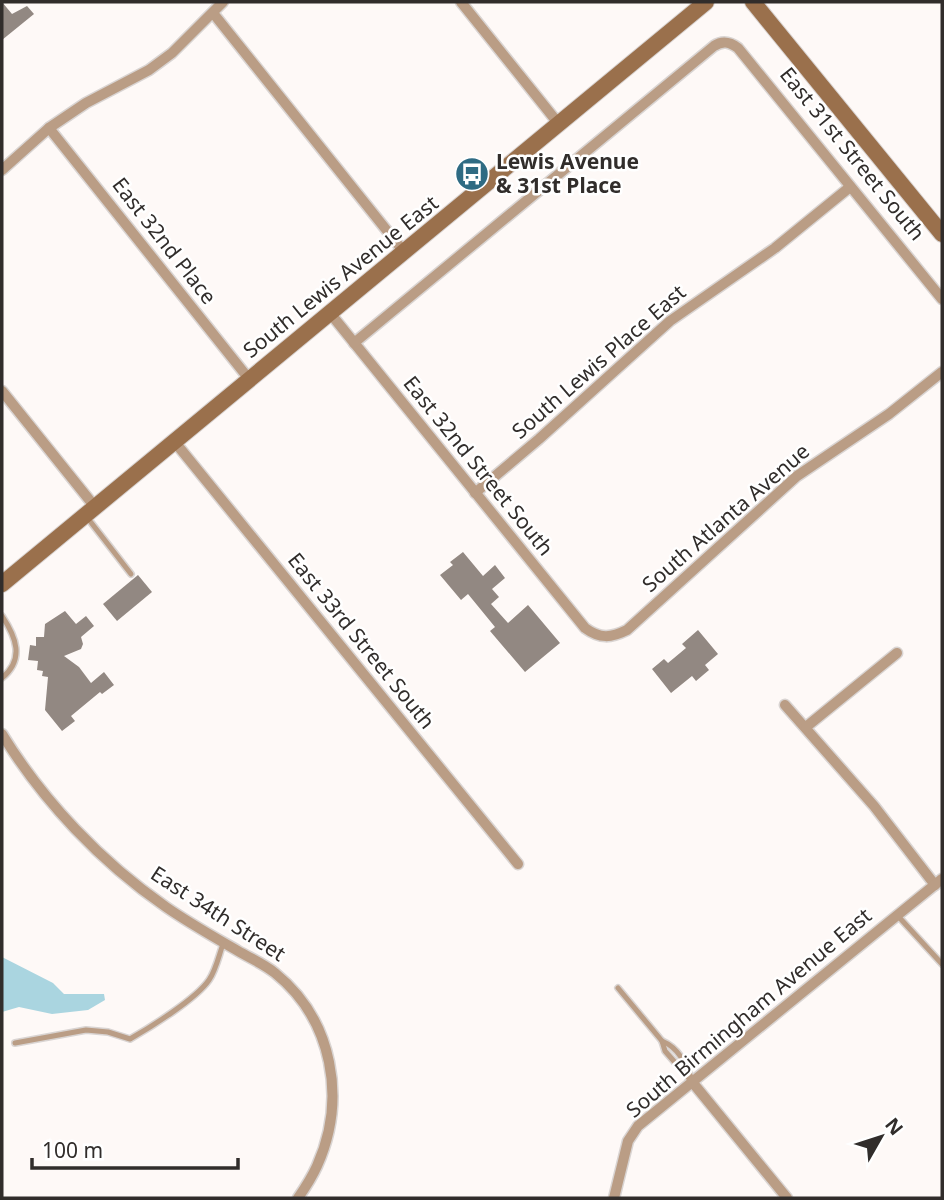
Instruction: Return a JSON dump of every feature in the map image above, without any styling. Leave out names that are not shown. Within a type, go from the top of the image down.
[{"type":"main road","name":"South Lewis Avenue East","points":[[2,584],[706,2]]},
{"type":"main road","name":"East 31st Street South","points":[[753,2],[942,234]]},
{"type":"street","points":[[2,170],[49,128],[86,103],[149,70],[172,53],[223,2]]},
{"type":"street","points":[[461,2],[558,123]]},
{"type":"street","points":[[213,13],[404,252]]},
{"type":"street","name":"East 31st Street South","points":[[354,343],[714,46],[724,42],[732,43],[738,48],[942,299]]},
{"type":"street","name":"East 32nd Place","points":[[49,128],[249,379]]},
{"type":"street","name":"South Lewis Place East","points":[[475,493],[540,439],[670,321],[775,248],[850,187]]},
{"type":"street","name":"East 32nd Street South","points":[[330,313],[585,628],[601,636]]},
{"type":"street","name":"South Atlanta Avenue","points":[[601,636],[611,637],[627,630],[797,477],[890,414],[942,372]]},
{"type":"street","points":[[2,391],[91,511]]},
{"type":"street","name":"East 33rd Street South","points":[[174,441],[518,864]]},
{"type":"street","points":[[806,727],[897,653]]},
{"type":"street","points":[[785,705],[938,882]]},
{"type":"street","name":"East 34th Street","points":[[2,734],[16,757],[61,813],[111,864],[165,906],[273,971],[310,1012],[324,1038],[332,1072],[331,1118],[316,1166],[299,1198]]},
{"type":"street","name":"South Birmingham Avenue East","points":[[614,1198],[628,1141],[638,1126],[938,882]]},
{"type":"street","points":[[693,1083],[787,1198]]},
{"type":"lane","points":[[91,511],[131,574]]},
{"type":"lane","points":[[2,616],[17,646],[15,662],[2,678]]},
{"type":"lane","points":[[897,915],[942,964]]},
{"type":"lane","points":[[15,1044],[86,1030],[108,1032],[130,1039],[158,1023],[211,978],[223,942]]},
{"type":"lane","points":[[618,988],[662,1041],[671,1045],[684,1061],[693,1083]]},
{"type":"water","points":[[2,957],[53,983],[64,994],[104,994],[105,1000],[88,1010],[52,1014],[19,1007],[2,1012]]},
{"type":"building","points":[[2,2],[12,14],[27,6],[34,14],[2,40]]},
{"type":"building","points":[[463,552],[483,576],[495,565],[505,578],[492,589],[499,597],[491,604],[508,623],[528,605],[560,643],[525,672],[490,631],[495,627],[468,594],[461,600],[440,575],[453,565],[450,562]]},
{"type":"building","points":[[138,575],[152,592],[117,621],[103,604]]},
{"type":"building","points":[[65,611],[76,624],[86,616],[94,626],[81,637],[81,649],[64,656],[79,667],[91,683],[104,672],[114,685],[102,694],[100,692],[71,716],[75,721],[62,731],[45,710],[48,677],[42,676],[43,671],[37,670],[38,661],[28,660],[30,645],[36,646],[36,637],[44,637],[45,624]]},
{"type":"building","points":[[698,630],[718,654],[705,665],[709,670],[696,681],[692,676],[671,693],[652,669],[664,659],[668,663],[686,648],[682,644]]},
{"type":"place","name":"Lewis Avenue & 31st Place","points":[[472,174]]}]
